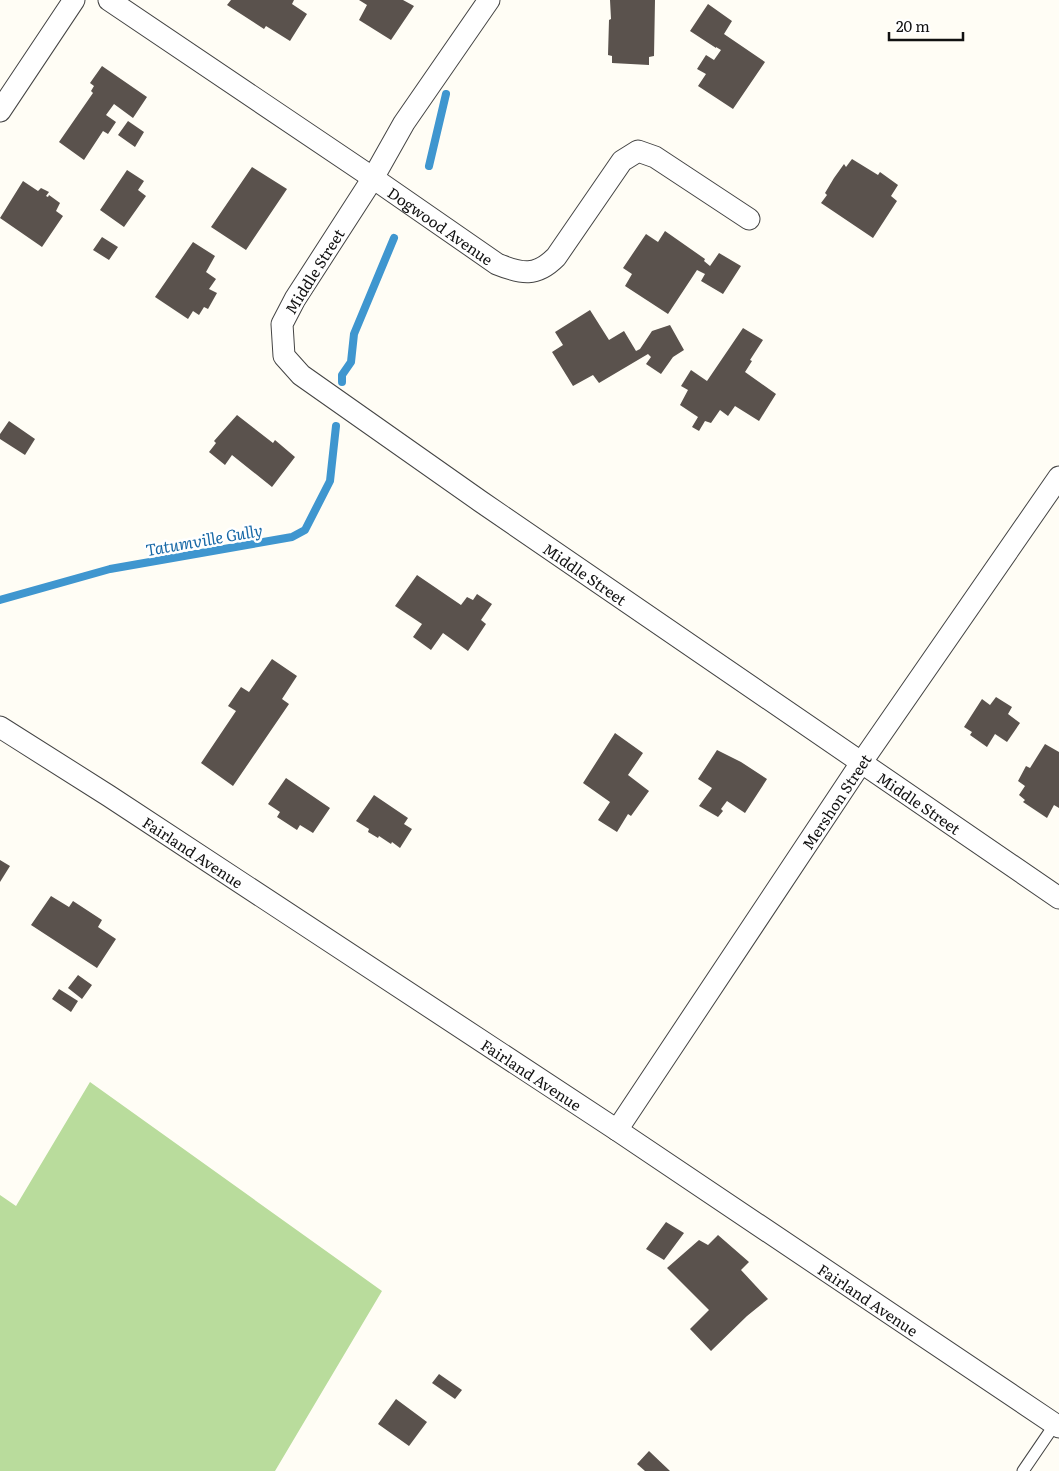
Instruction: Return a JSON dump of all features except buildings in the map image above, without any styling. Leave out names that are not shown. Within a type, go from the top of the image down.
[{"type":"street","points":[[0,111],[74,0]]},
{"type":"street","name":"Dogwood Avenue","points":[[110,0],[497,264],[517,272],[534,272],[546,266],[556,257],[622,162],[637,146],[750,220]]},
{"type":"street","name":"Middle Street","points":[[489,0],[404,123],[373,178],[294,299],[282,324],[284,356],[301,374],[325,392],[480,501],[1059,898]]},
{"type":"street","name":"Mershon Street","points":[[617,1130],[861,763],[1059,477]]},
{"type":"street","name":"Fairland Avenue","points":[[0,727],[109,796],[617,1130],[1057,1426]]},
{"type":"lane","points":[[1023,1471],[1057,1426]]},
{"type":"green space","points":[[90,1082],[382,1291],[275,1471],[0,1471],[0,1195],[16,1206]]},
{"type":"waterway","name":"Tatumville Gully","points":[[429,166],[446,94]]},
{"type":"waterway","name":"Tatumville Gully","points":[[342,382],[342,375],[351,362],[354,334],[394,238]]},
{"type":"waterway","name":"Tatumville Gully","points":[[0,600],[110,569],[292,537],[305,530],[330,481],[336,426]]}]
